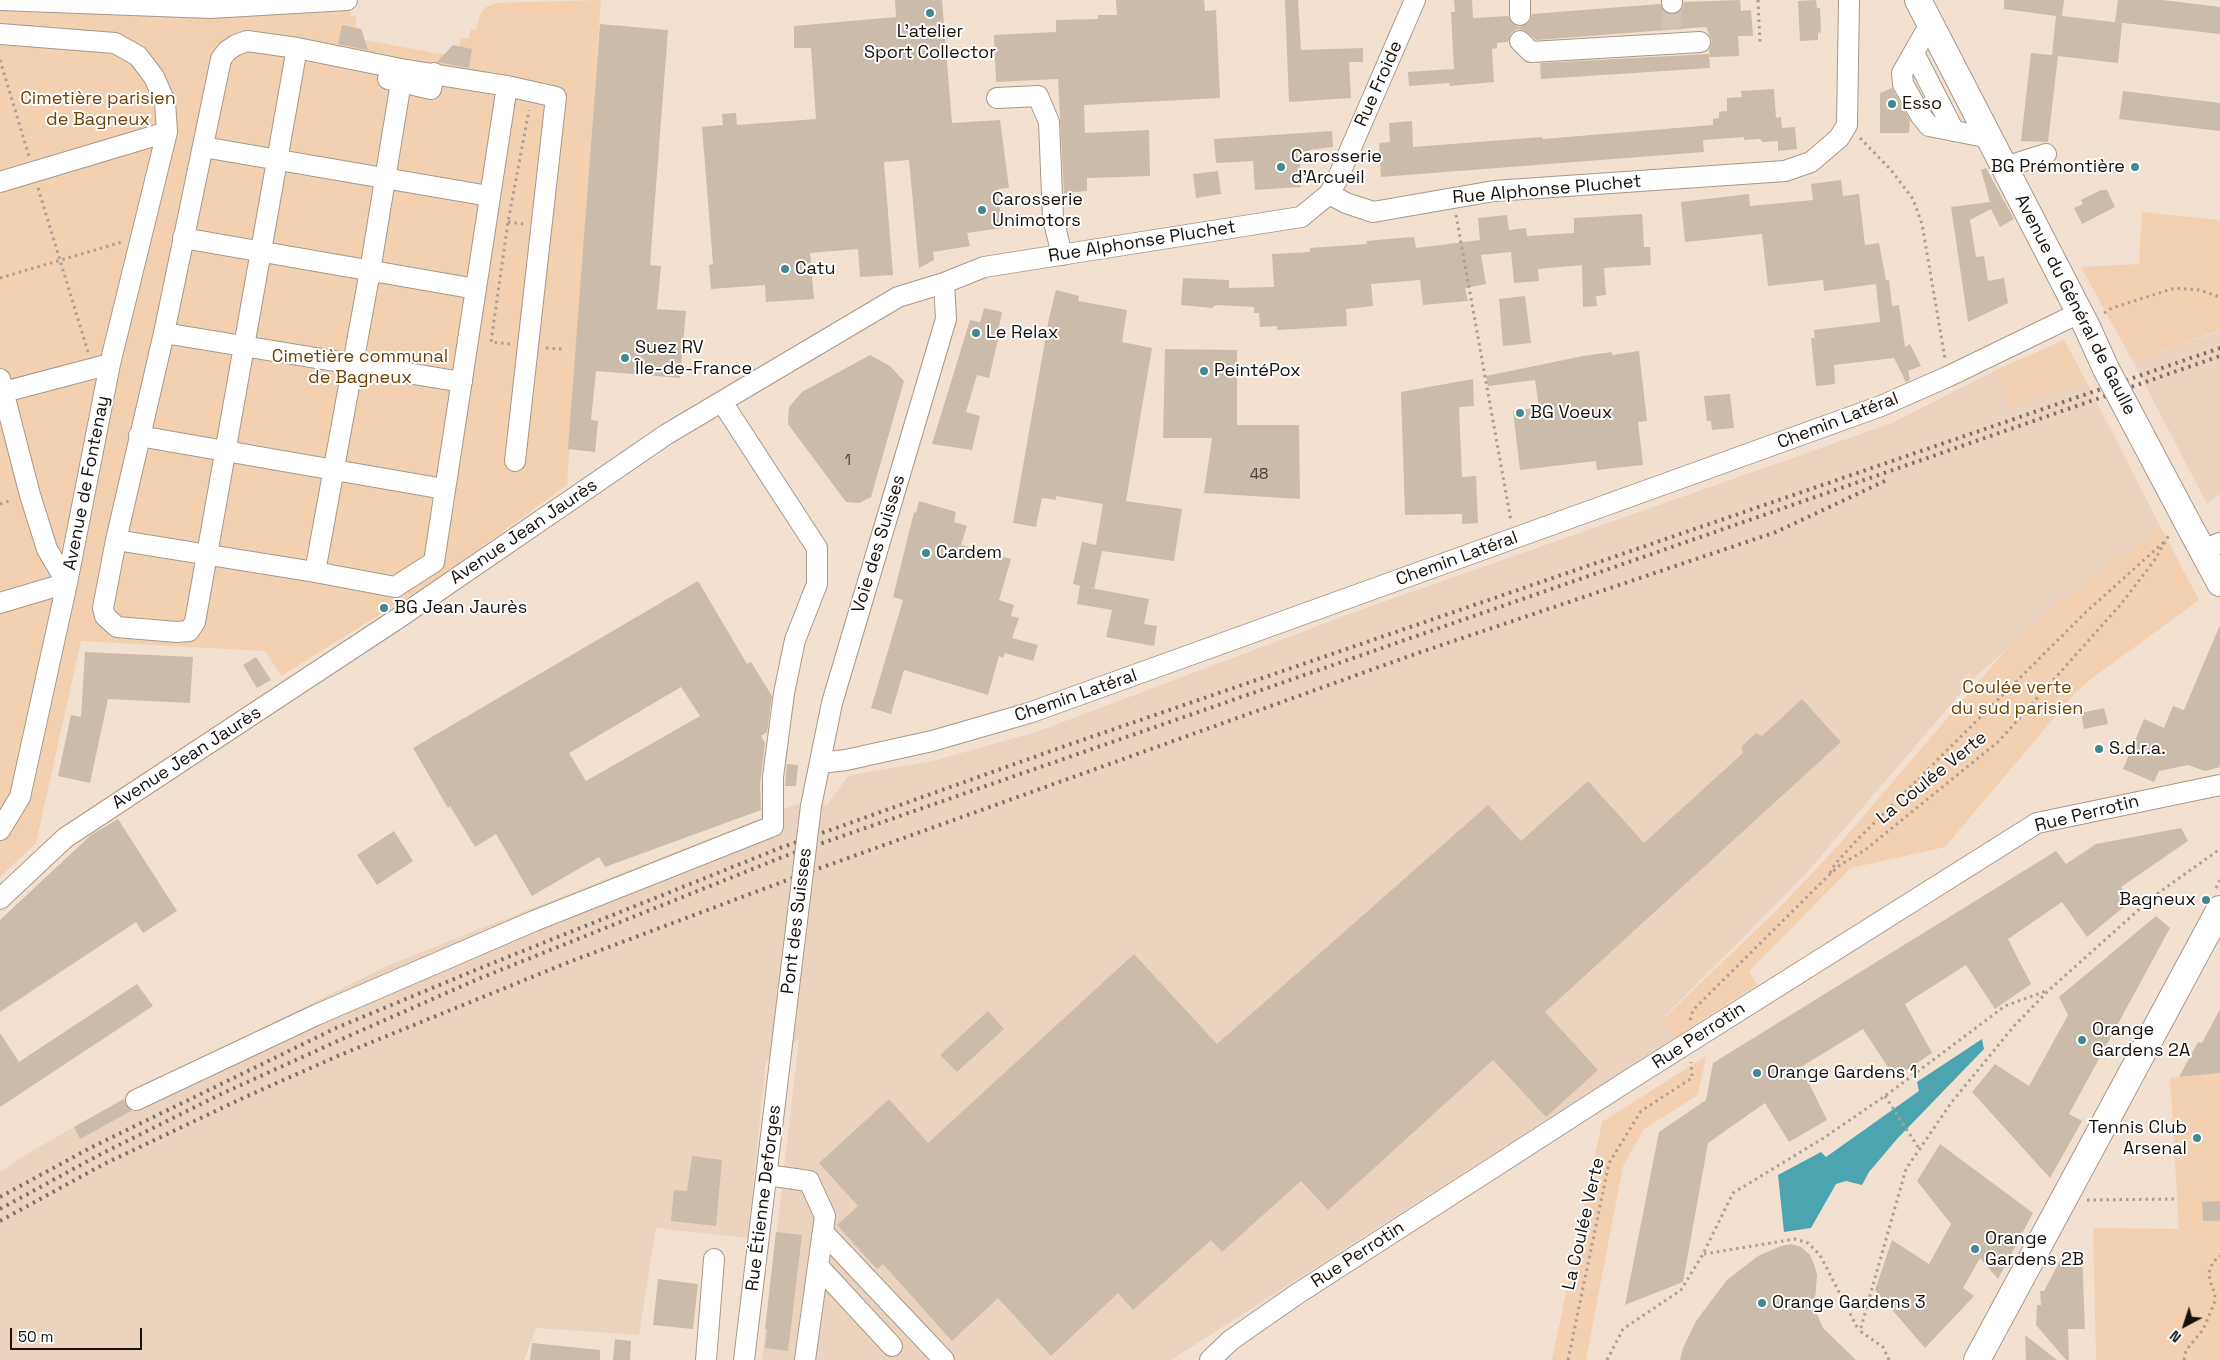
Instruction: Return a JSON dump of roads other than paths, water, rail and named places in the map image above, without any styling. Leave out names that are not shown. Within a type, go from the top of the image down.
[{"type":"main road","name":"Avenue du Général de Gaulle","points":[[1918,0],[2005,167],[2091,314],[2106,369],[2177,524],[2211,546],[2220,583]]},
{"type":"main road","points":[[1977,1360],[2220,909]]},
{"type":"street","points":[[0,0],[210,8],[347,0]]},
{"type":"street","name":"Rue Froide","points":[[1329,194],[1415,0]]},
{"type":"street","name":"Rue Alphonse Pluchet","points":[[944,283],[984,266],[1301,217],[1329,194],[1346,203],[1373,212],[1494,191],[1785,171],[1811,162],[1839,138],[1847,125],[1849,0]]},
{"type":"street","points":[[1930,24],[1914,53],[1954,131],[1990,138]]},
{"type":"street","name":"Avenue de Fontenay","points":[[0,34],[115,43],[138,56],[154,77],[165,102],[167,132],[142,236],[101,366],[67,584],[20,797],[0,830]]},
{"type":"street","points":[[1520,41],[1531,52],[1671,36],[1700,42]]},
{"type":"street","points":[[297,48],[227,451],[195,622],[189,631],[177,632],[117,626],[105,616],[103,608],[116,540],[164,333],[221,59],[227,52],[247,41],[297,48],[369,62],[372,76],[401,76],[431,89],[434,73],[507,86],[556,98],[515,461]]},
{"type":"street","points":[[315,572],[370,271],[401,76]]},
{"type":"street","points":[[116,540],[396,587],[434,562],[507,86]]},
{"type":"street","points":[[997,98],[1038,96],[1049,122],[1053,218],[1062,255]]},
{"type":"street","points":[[0,182],[167,132]]},
{"type":"street","points":[[203,147],[489,196]]},
{"type":"street","points":[[2005,167],[2046,154]]},
{"type":"street","points":[[183,238],[476,289]]},
{"type":"street","name":"Avenue Jean Jaurès","points":[[0,899],[65,838],[397,619],[667,434],[898,297],[944,283]]},
{"type":"street","name":"Voie des Suisses","points":[[811,806],[832,703],[946,320],[944,283]]},
{"type":"street","name":"Chemin Latéral","points":[[820,763],[846,760],[932,741],[1029,713],[1881,406],[2091,314]]},
{"type":"street","points":[[164,333],[462,382]]},
{"type":"street","points":[[0,603],[67,584],[47,549],[30,495],[1,388],[101,366]]},
{"type":"street","points":[[136,1100],[316,1015],[534,921],[773,826],[773,777],[784,693],[795,640],[818,584],[817,548],[722,402]]},
{"type":"street","points":[[139,436],[444,489]]},
{"type":"street","name":"Rue Perrotin","points":[[1210,1360],[1231,1340],[1305,1289],[1756,999],[2037,823],[2220,785]]},
{"type":"street","points":[[0,803],[20,797]]},
{"type":"street","name":"Pont des Suisses","points":[[784,1036],[811,806]]},
{"type":"street","name":"Rue Étienne Deforges","points":[[744,1360],[784,1036]]},
{"type":"street","points":[[767,1175],[809,1181],[825,1216],[805,1360]]},
{"type":"street","points":[[823,1232],[944,1360]]},
{"type":"street","points":[[706,1360],[714,1259]]},
{"type":"street","points":[[818,1266],[892,1346]]},
{"type":"water","points":[[1982,1039],[1984,1049],[1897,1139],[1869,1172],[1862,1185],[1846,1181],[1836,1184],[1811,1228],[1784,1232],[1778,1175],[1821,1152],[1826,1157],[1919,1091],[1917,1082]]},
{"type":"tunnel","points":[[1671,29],[1672,3]]},
{"type":"railway","points":[[0,1197],[92,1147],[336,1028],[780,848],[1065,746],[2220,348]]},
{"type":"railway","points":[[0,1209],[99,1155],[219,1095],[342,1039],[478,979],[785,856],[2220,356]]},
{"type":"railway","points":[[0,1221],[104,1164],[245,1097],[340,1055],[569,962],[798,876],[1418,653],[1776,532],[1887,480]]},
{"type":"place","name":"L'atelier Sport Collector","points":[[930,13]]},
{"type":"place","name":"Esso","points":[[1892,104]]},
{"type":"place","name":"Carosserie d'Arcueil","points":[[1281,167]]},
{"type":"place","name":"BG Prémontière","points":[[2135,167]]},
{"type":"place","name":"Carosserie Unimotors","points":[[982,210]]},
{"type":"place","name":"Catu","points":[[785,269]]},
{"type":"place","name":"Le Relax","points":[[976,333]]},
{"type":"place","name":"Suez RV Île-de-France","points":[[625,358]]},
{"type":"place","name":"PeintéPox","points":[[1204,371]]},
{"type":"place","name":"BG Voeux","points":[[1520,413]]},
{"type":"place","name":"Cardem","points":[[926,553]]},
{"type":"place","name":"BG Jean Jaurès","points":[[384,608]]},
{"type":"place","name":"S.d.r.a.","points":[[2099,749]]},
{"type":"place","name":"Bagneux","points":[[2206,900]]},
{"type":"place","name":"Orange Gardens 2A","points":[[2082,1040]]},
{"type":"place","name":"Orange Gardens 1","points":[[1757,1073]]},
{"type":"place","name":"Tennis Club Arsenal","points":[[2197,1138]]},
{"type":"place","name":"Orange Gardens 2B","points":[[1975,1249]]},
{"type":"place","name":"Orange Gardens 3","points":[[1762,1303]]},
{"type":"park label","name":"Cimetière parisien de Bagneux","points":[[98,109]]},
{"type":"park label","name":"Cimetière communal de Bagneux","points":[[360,367]]},
{"type":"park label","name":"Coulée verte du sud parisien","points":[[2017,698]]}]
